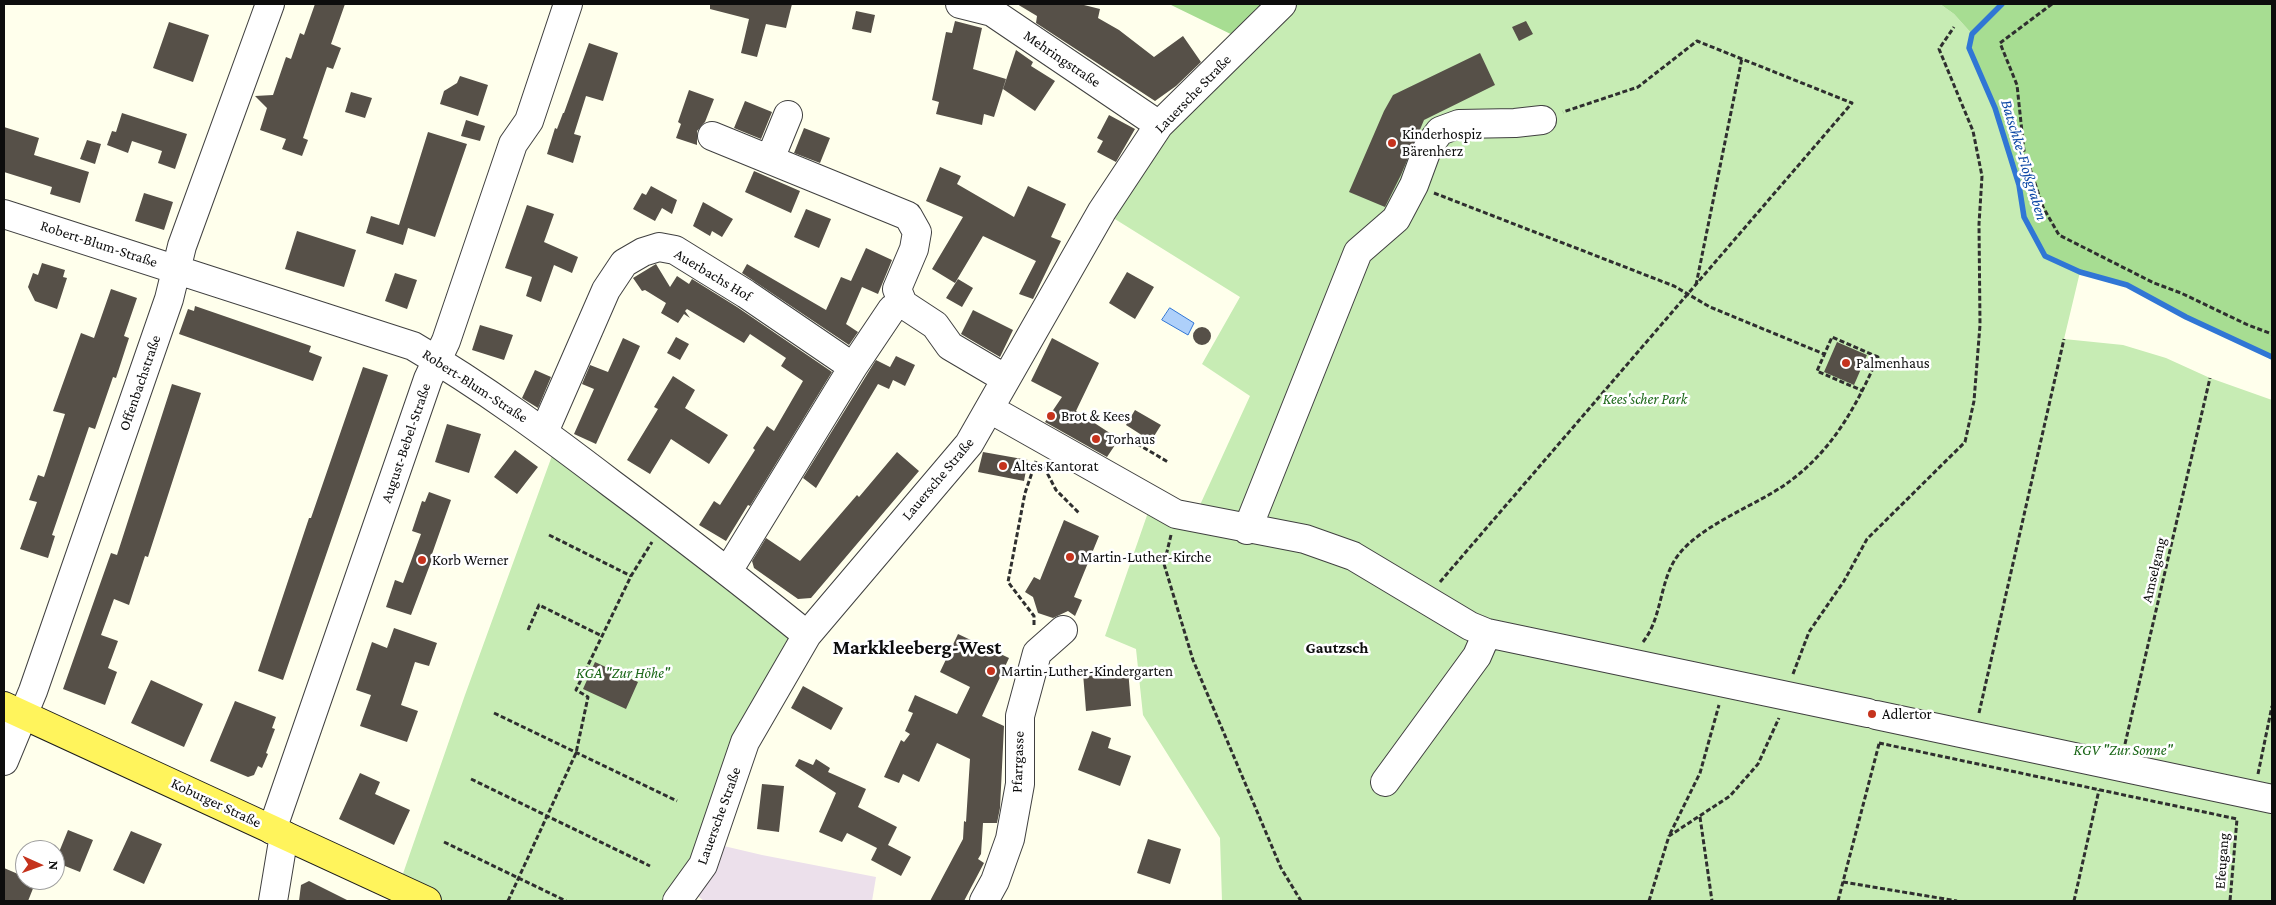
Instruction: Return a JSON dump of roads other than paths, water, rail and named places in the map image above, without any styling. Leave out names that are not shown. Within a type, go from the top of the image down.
[{"type":"main road","name":"Koburger Straße","points":[[13,710],[427,901]]},
{"type":"street","name":"Offenbachstraße","points":[[4,761],[13,710],[36,682],[169,300],[182,246],[270,4]]},
{"type":"street","name":"August-Bebel-Straße","points":[[273,901],[278,832],[415,416],[446,341],[513,144],[529,121],[568,4]]},
{"type":"street","name":"Mehringstraße","points":[[960,4],[992,12],[1159,125]]},
{"type":"street","name":"Lauersche Straße","points":[[677,901],[703,865],[746,742],[807,635],[969,444],[1102,211],[1159,125],[1282,4]]},
{"type":"street","points":[[770,159],[788,115]]},
{"type":"street","points":[[1237,528],[1358,252],[1396,219],[1414,186],[1428,147],[1440,131],[1459,124],[1515,123],[1542,120]]},
{"type":"street","points":[[712,136],[908,216],[917,232],[914,249],[897,289],[903,304],[935,325],[950,346],[1006,378]]},
{"type":"street","name":"Robert-Blum-Straße","points":[[4,214],[413,346],[464,376],[544,432],[728,571],[807,635]]},
{"type":"street","name":"Auerbachs Hof","points":[[544,432],[606,290],[624,263],[643,252],[659,247],[675,250],[730,284],[853,368]]},
{"type":"street","points":[[728,571],[853,368],[892,309],[903,304]]},
{"type":"street","points":[[990,409],[1185,516],[1237,528],[1305,539],[1353,556],[1470,626],[1487,633],[2263,797]]},
{"type":"street","name":"Pfarrgasse","points":[[984,901],[995,881],[1010,839],[1020,784],[1020,716],[1037,653],[1063,630]]},
{"type":"street","points":[[1385,782],[1477,656],[1487,633]]},
{"type":"water","points":[[1170,308],[1194,323],[1188,335],[1162,320]]},
{"type":"waterway","name":"Batschke‐Floßgraben","points":[[2002,4],[1972,34],[1969,48],[1995,108],[2019,185],[2024,217],[2045,256],[2080,272],[2127,285],[2186,317],[2272,357]]},
{"type":"place","name":"Kinderhospiz Bärenherz","points":[[1392,143]]},
{"type":"place","name":"Palmenhaus","points":[[1846,363]]},
{"type":"place","name":"Brot & Kees","points":[[1051,416]]},
{"type":"place","name":"Torhaus","points":[[1096,439]]},
{"type":"place","name":"Altes Kantorat","points":[[1003,466]]},
{"type":"place","name":"Martin-Luther-Kirche","points":[[1070,557]]},
{"type":"place","name":"Korb Werner","points":[[422,560]]},
{"type":"place","name":"Martin-Luther-Kindergarten","points":[[991,671]]},
{"type":"place","name":"Adlertor","points":[[1872,714]]},
{"type":"district","name":"Markkleeberg-West","points":[[917,648]]},
{"type":"district","name":"Gautzsch","points":[[1336,648]]},
{"type":"park label","name":"Kees'scher Park","points":[[1645,399]]},
{"type":"park label","name":"KGA \"Zur Höhe\"","points":[[623,673]]},
{"type":"park label","name":"KGV \"Zur Sonne\"","points":[[2123,750]]}]
